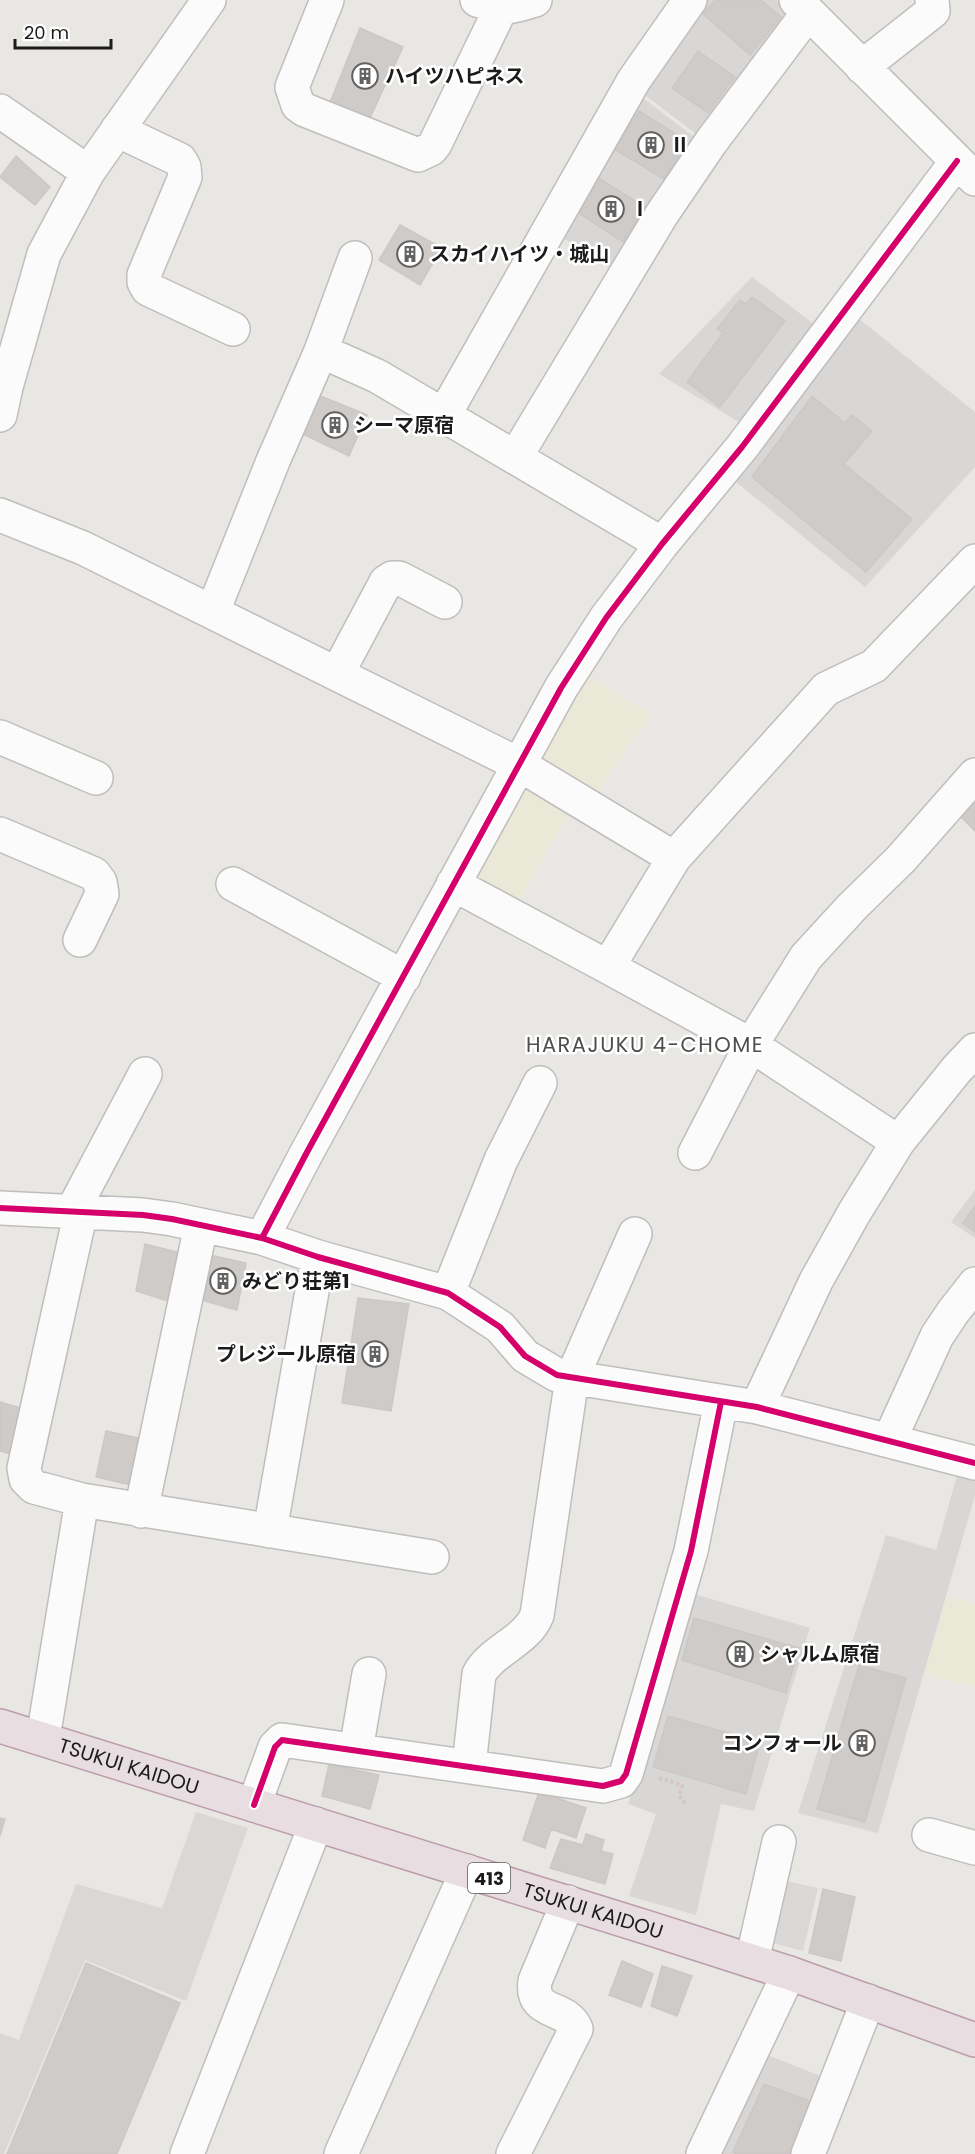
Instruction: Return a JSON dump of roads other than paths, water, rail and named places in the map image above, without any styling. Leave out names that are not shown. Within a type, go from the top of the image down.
[{"type":"highway","name":"TSUKUI KAIDOU","points":[[0,1726],[752,1961],[975,2040]]},
{"type":"street","points":[[0,415],[44,254],[88,172],[209,0]]},
{"type":"street","points":[[327,0],[292,87],[298,105],[305,110],[418,155],[431,149],[435,144],[489,4],[511,7],[535,0]]},
{"type":"street","points":[[444,415],[634,80],[690,0]]},
{"type":"street","points":[[862,67],[938,4]]},
{"type":"street","points":[[262,1238],[561,688],[606,618],[662,544],[966,170],[802,6],[663,213],[516,456]]},
{"type":"street","points":[[0,111],[88,172]]},
{"type":"street","points":[[117,130],[180,160],[184,167],[184,177],[144,274],[144,282],[148,289],[154,294],[233,329]]},
{"type":"street","points":[[213,611],[273,461],[321,351],[355,258]]},
{"type":"street","points":[[321,351],[377,376],[662,544]]},
{"type":"street","points":[[0,515],[83,549],[213,611],[520,765],[674,858]]},
{"type":"street","points":[[608,967],[674,858],[826,689],[874,666],[975,561]]},
{"type":"street","points":[[337,674],[386,582],[399,578],[445,602]]},
{"type":"street","points":[[0,737],[96,778]]},
{"type":"street","points":[[695,1153],[751,1045],[806,957],[901,859],[975,775]]},
{"type":"street","points":[[0,834],[94,874],[100,882],[102,894],[80,940]]},
{"type":"street","points":[[233,884],[404,977]]},
{"type":"street","points":[[453,884],[751,1045],[898,1142]]},
{"type":"street","points":[[757,1407],[816,1281],[854,1213],[898,1142],[975,1050]]},
{"type":"street","points":[[146,1074],[77,1211],[24,1468],[26,1479],[34,1487],[82,1500],[432,1557]]},
{"type":"street","points":[[448,1293],[501,1160],[540,1083]]},
{"type":"street","points":[[0,1208],[142,1215],[262,1238],[318,1257],[448,1293],[500,1327],[525,1356],[557,1375],[757,1407],[975,1463]]},
{"type":"street","points":[[141,1510],[201,1226]]},
{"type":"street","points":[[469,1766],[479,1674],[487,1663],[529,1627],[537,1615],[572,1378],[635,1234]]},
{"type":"street","points":[[270,1531],[318,1257]]},
{"type":"street","points":[[889,1441],[937,1336],[975,1284]]},
{"type":"street","points":[[254,1805],[275,1747],[282,1740],[603,1786],[621,1781],[626,1774],[691,1551],[721,1402]]},
{"type":"street","points":[[44,1738],[82,1500]]},
{"type":"street","points":[[356,1750],[369,1674]]},
{"type":"street","points":[[187,2154],[316,1824]]},
{"type":"street","points":[[929,1835],[975,1848]]},
{"type":"street","points":[[752,1961],[778,1842]]},
{"type":"street","points":[[341,2154],[467,1871]]},
{"type":"street","points":[[513,2154],[576,2029],[570,2018],[542,2005],[536,1998],[534,1989],[535,1981],[568,1902]]},
{"type":"street","points":[[703,2154],[789,1973]]},
{"type":"street","points":[[808,2154],[868,2001]]},
{"type":"place","name":"ハイツハピネス","points":[[365,76]]},
{"type":"place","name":"Ⅱ","points":[[651,145]]},
{"type":"place","name":"Ⅰ","points":[[611,209]]},
{"type":"place","name":"スカイハイツ・城山","points":[[410,254]]},
{"type":"place","name":"シーマ原宿","points":[[335,425]]},
{"type":"place","name":"みどり荘第1","points":[[223,1281]]},
{"type":"place","name":"プレジール原宿","points":[[375,1354]]},
{"type":"place","name":"シャルム原宿","points":[[740,1654]]},
{"type":"place","name":"コンフォール","points":[[862,1743]]},
{"type":"district","name":"HARAJUKU 4-CHOME","points":[[645,1044]]}]
